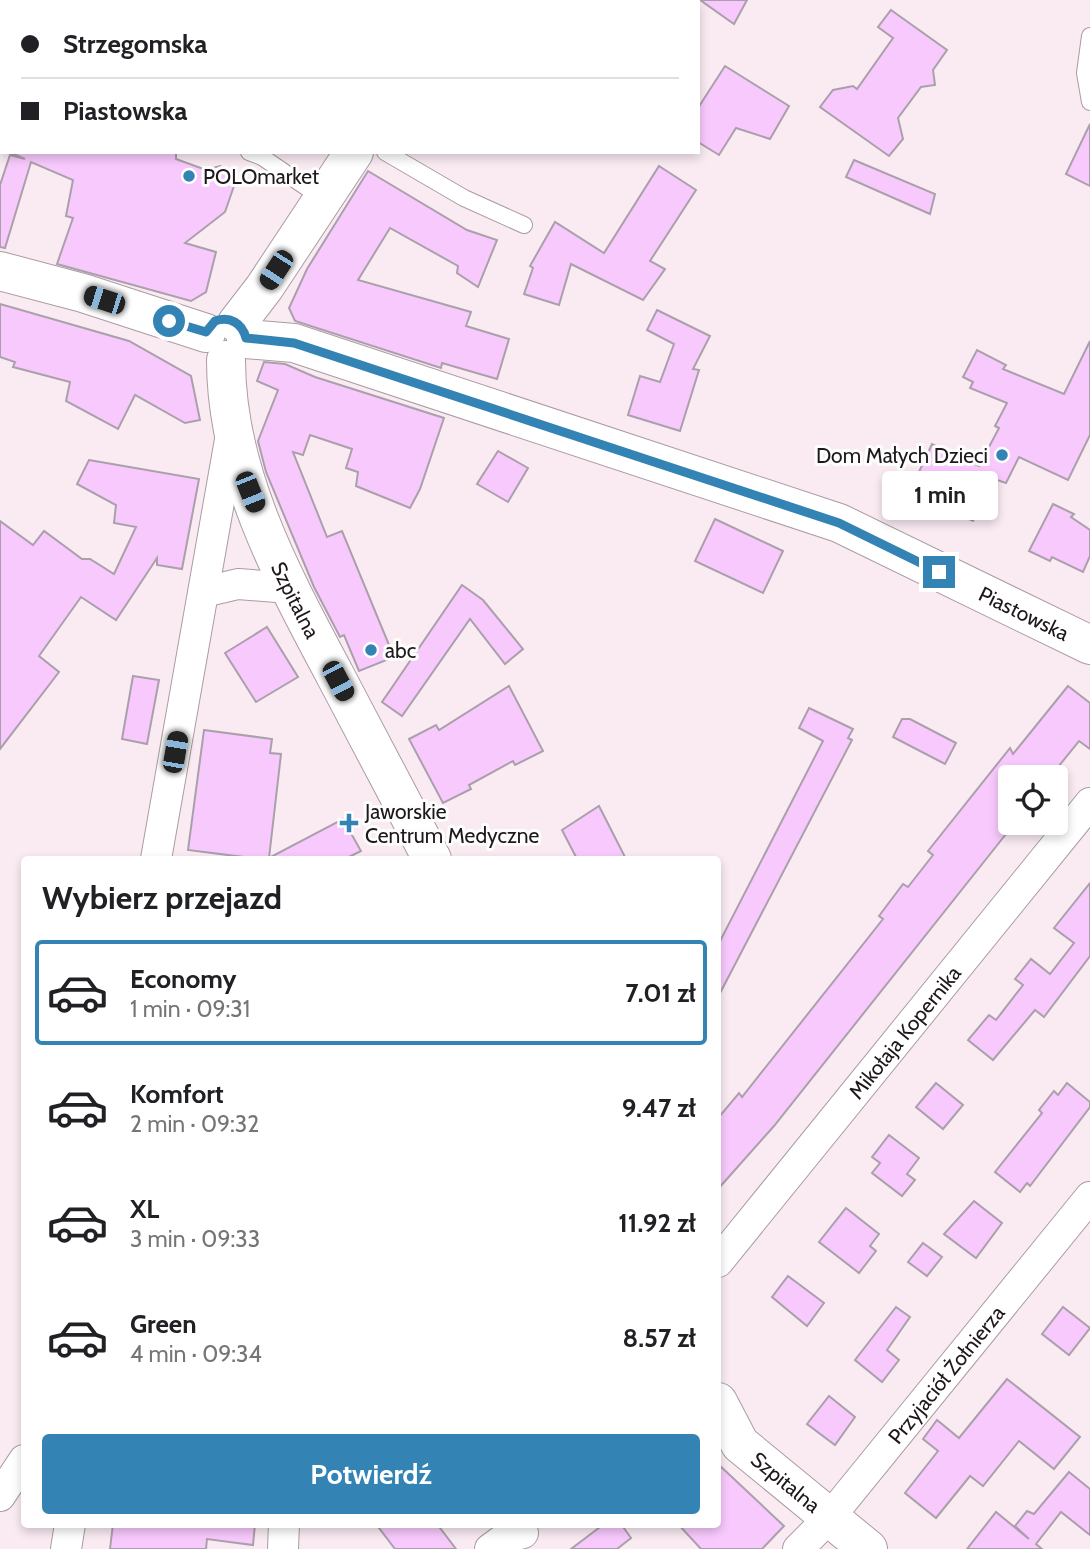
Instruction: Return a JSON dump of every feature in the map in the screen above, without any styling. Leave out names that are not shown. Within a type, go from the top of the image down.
[{"type":"street","points":[[229,338],[353,154]]},
{"type":"street","name":"Piastowska","points":[[0,271],[83,293],[229,338],[284,340],[839,523],[1090,645]]},
{"type":"street","points":[[264,288],[270,316],[284,340]]},
{"type":"street","name":"Szpitalna","points":[[229,338],[231,434],[240,468],[289,588],[430,856]]},
{"type":"street","points":[[157,856],[231,434]]},
{"type":"street","points":[[204,592],[250,583],[289,588]]},
{"type":"street","name":"Mikołaja Kopernika","points":[[721,1258],[1090,803]]},
{"type":"street","name":"Przyjaciół Żołnierza","points":[[798,1549],[829,1518],[1090,1197]]},
{"type":"street","name":"Szpitalna","points":[[721,1408],[740,1444],[868,1549]]},
{"type":"street","points":[[0,1496],[21,1464]]},
{"type":"street","points":[[66,1549],[69,1528]]},
{"type":"street","points":[[283,1549],[284,1528]]},
{"type":"street","points":[[490,1549],[505,1538],[525,1535]]},
{"type":"lane","points":[[1090,36],[1085,74],[1090,102]]},
{"type":"lane","points":[[253,154],[322,198]]},
{"type":"lane","points":[[388,154],[464,198],[524,225]]},
{"type":"building","points":[[700,0],[747,0],[734,24]]},
{"type":"building","points":[[891,10],[947,50],[933,70],[935,85],[921,87],[898,118],[903,139],[889,156],[820,107],[833,90],[853,86],[857,89],[893,38],[878,27]]},
{"type":"building","points":[[725,66],[789,106],[770,139],[736,128],[719,155],[700,143],[700,105]]},
{"type":"building","points":[[1090,124],[1090,186],[1066,174]]},
{"type":"building","points":[[14,154],[176,154],[176,159],[206,170],[220,166],[231,171],[234,186],[225,212],[185,243],[216,252],[206,292],[191,301],[57,264],[73,218],[66,216],[73,180],[31,162],[5,248],[0,247],[0,185],[10,155],[25,159]]},
{"type":"building","points":[[854,160],[935,194],[930,214],[846,177]]},
{"type":"building","points":[[659,166],[696,190],[650,261],[665,269],[643,300],[571,264],[559,305],[524,294],[533,268],[530,266],[555,222],[604,253]]},
{"type":"building","points":[[368,171],[467,230],[497,240],[478,287],[457,273],[458,266],[390,228],[358,280],[471,312],[466,326],[509,339],[497,379],[442,363],[441,368],[295,321],[289,308],[307,269]]},
{"type":"building","points":[[0,304],[129,341],[191,376],[200,420],[185,423],[135,395],[118,429],[66,401],[70,382],[13,367],[15,362],[0,357]]},
{"type":"building","points":[[657,310],[710,336],[693,369],[699,370],[680,431],[628,415],[640,376],[660,382],[674,344],[647,330]]},
{"type":"building","points":[[1090,341],[1090,435],[1068,480],[1019,457],[1006,483],[994,479],[973,521],[910,491],[932,444],[979,466],[999,428],[995,426],[1007,403],[970,388],[973,382],[963,377],[977,350],[1006,365],[1003,369],[1064,394]]},
{"type":"building","points":[[264,362],[285,364],[315,377],[444,418],[420,489],[410,508],[356,486],[358,472],[346,468],[352,449],[310,435],[303,455],[293,452],[327,537],[342,531],[394,657],[359,671],[344,635],[340,637],[314,587],[266,472],[258,441],[278,390],[257,381]]},
{"type":"building","points":[[498,451],[528,468],[508,502],[477,484]]},
{"type":"building","points":[[89,460],[199,479],[182,569],[157,565],[157,558],[116,620],[81,597],[39,656],[59,672],[0,749],[0,521],[33,545],[44,531],[82,559],[90,559],[114,574],[136,527],[114,523],[116,505],[77,484]]},
{"type":"building","points":[[1053,504],[1074,514],[1071,517],[1090,530],[1090,556],[1083,572],[1052,557],[1050,561],[1029,551]]},
{"type":"building","points":[[715,519],[783,551],[763,593],[695,561]]},
{"type":"building","points":[[462,585],[483,600],[523,649],[505,664],[470,619],[402,716],[382,702]]},
{"type":"building","points":[[267,627],[298,677],[256,702],[225,653]]},
{"type":"building","points":[[133,676],[159,680],[147,744],[122,739]]},
{"type":"building","points":[[509,686],[543,751],[515,765],[513,761],[469,785],[471,789],[443,803],[409,739],[436,725],[439,730]]},
{"type":"building","points":[[1068,686],[1090,703],[1090,749],[1079,741],[1060,765],[998,765],[998,835],[1005,835],[774,1126],[721,1186],[721,1114],[739,1093],[742,1097],[883,919],[879,916],[903,884],[908,887],[933,855],[928,851],[1010,748],[1013,754]]},
{"type":"building","points":[[809,708],[853,729],[848,738],[852,740],[721,991],[721,939],[823,741],[799,728]]},
{"type":"building","points":[[902,719],[910,719],[956,743],[945,764],[893,737]]},
{"type":"building","points":[[204,730],[272,739],[270,753],[281,754],[269,856],[235,856],[188,850]]},
{"type":"building","points":[[599,806],[624,856],[575,856],[562,830]]},
{"type":"building","points":[[343,819],[361,851],[351,856],[273,856]]},
{"type":"building","points":[[1090,883],[1090,956],[1044,1017],[1035,1010],[993,1060],[968,1040],[989,1015],[996,1020],[1023,985],[1015,979],[1031,959],[1050,974],[1074,943],[1054,928]]},
{"type":"building","points":[[936,1083],[963,1105],[943,1129],[916,1107]]},
{"type":"building","points":[[1067,1083],[1090,1102],[1090,1107],[1030,1186],[1027,1183],[1020,1192],[995,1172],[1042,1113],[1039,1110],[1054,1091],[1058,1095]]},
{"type":"building","points":[[889,1135],[919,1158],[907,1174],[915,1180],[902,1196],[872,1173],[880,1163],[872,1157]]},
{"type":"building","points":[[974,1201],[1002,1223],[976,1258],[944,1234]]},
{"type":"building","points":[[846,1208],[879,1234],[870,1246],[876,1251],[859,1273],[819,1242]]},
{"type":"building","points":[[923,1243],[942,1257],[927,1276],[908,1262]]},
{"type":"building","points":[[788,1276],[824,1303],[807,1326],[772,1297]]},
{"type":"building","points":[[896,1307],[910,1317],[887,1350],[899,1360],[882,1382],[855,1360]]},
{"type":"building","points":[[1063,1307],[1090,1328],[1069,1355],[1042,1334]]},
{"type":"building","points":[[1007,1379],[1080,1437],[1054,1469],[1019,1441],[983,1486],[970,1476],[936,1518],[905,1493],[938,1451],[923,1439],[937,1420],[959,1438]]},
{"type":"building","points":[[829,1396],[855,1417],[835,1445],[807,1424]]},
{"type":"building","points":[[721,1467],[784,1526],[762,1549],[701,1549],[682,1528],[721,1528]]},
{"type":"building","points":[[1069,1472],[1090,1489],[1090,1535],[1061,1512],[1036,1544],[1042,1549],[967,1549],[996,1512],[1029,1539],[1015,1526],[1027,1511],[1034,1514]]},
{"type":"building","points":[[113,1528],[255,1528],[253,1545],[207,1539],[206,1549],[110,1549]]},
{"type":"building","points":[[379,1528],[440,1528],[456,1549],[395,1549]]},
{"type":"building","points":[[599,1528],[624,1528],[631,1538],[617,1549],[571,1549]]},
{"type":"place","name":"POLOmarket","points":[[189,176]]},
{"type":"place","name":"Dom Małych Dzieci","points":[[1002,455]]},
{"type":"place","name":"abc","points":[[371,650]]},
{"type":"place","name":"Jaworskie Centrum Medyczne","points":[[349,823]]},
{"type":"route","points":[[169,321],[206,332],[215,321],[230,320],[241,327],[246,338],[294,343],[839,523],[939,572]]}]
